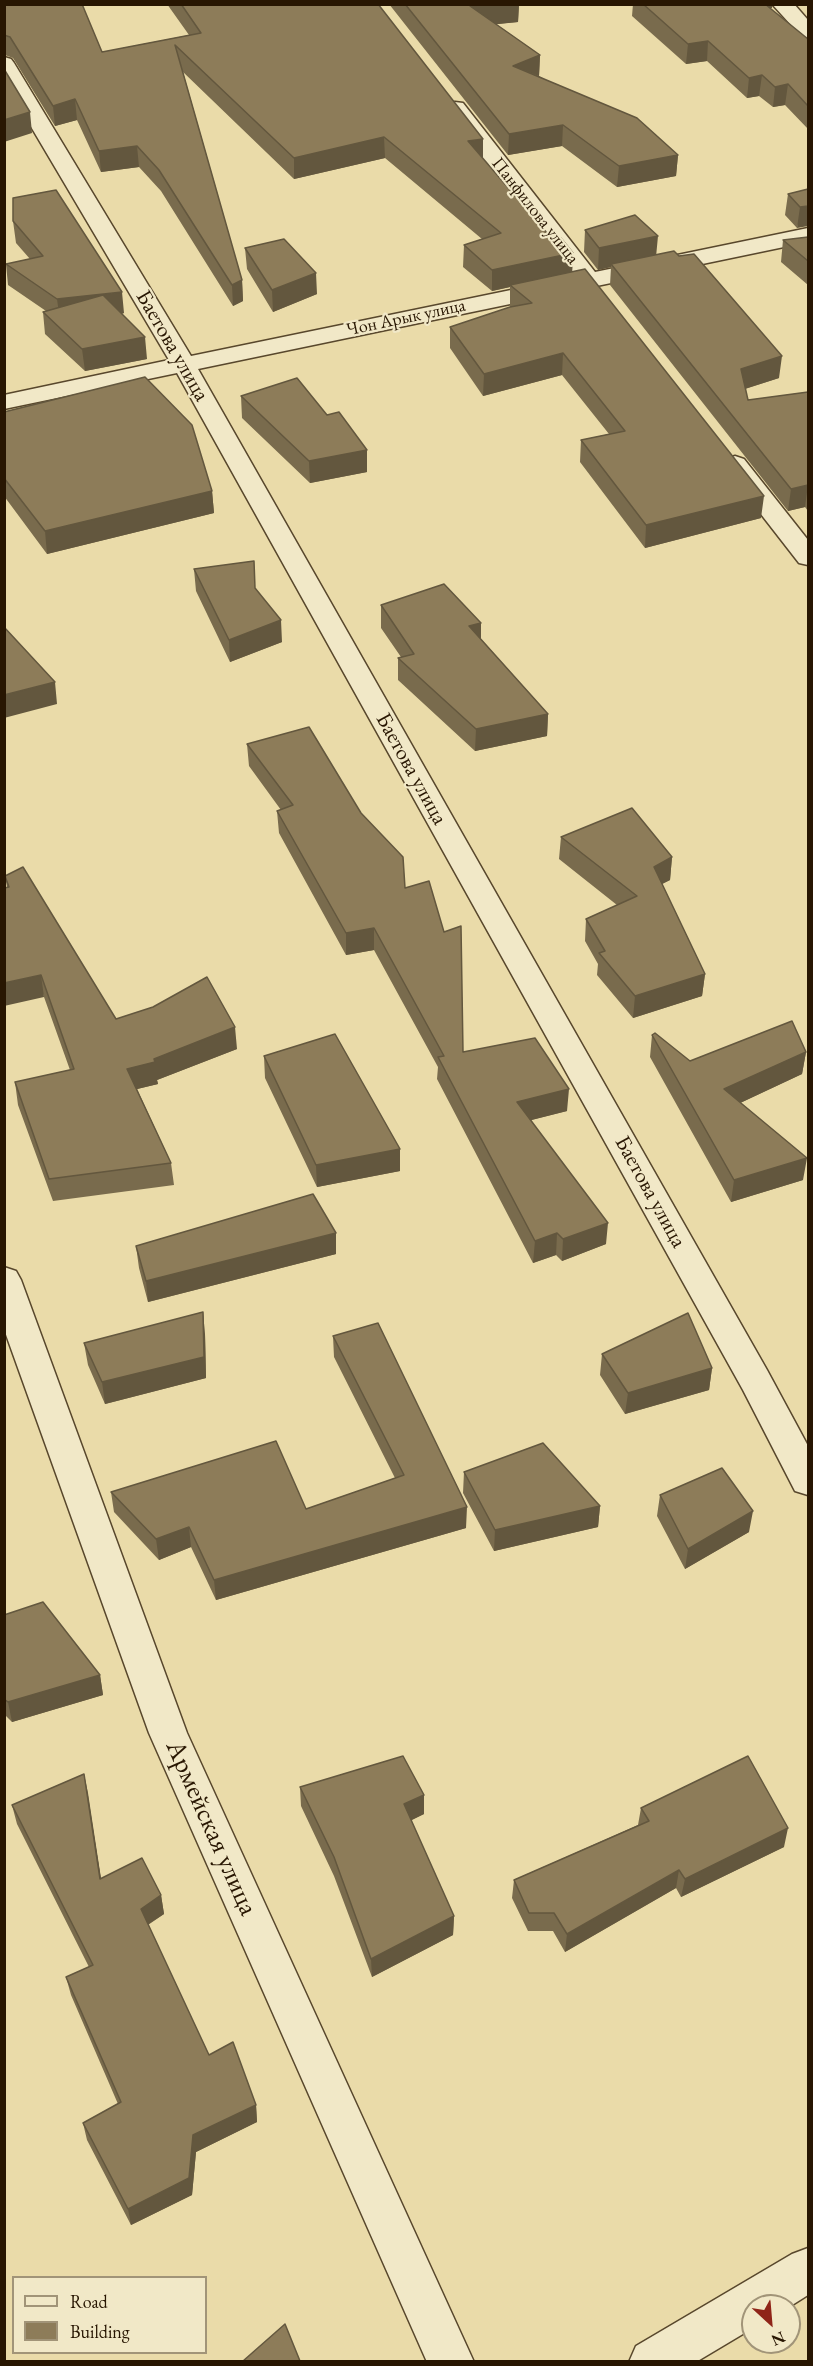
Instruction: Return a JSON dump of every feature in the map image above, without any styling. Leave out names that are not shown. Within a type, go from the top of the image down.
[{"type":"street","points":[[782,4],[808,32]]},
{"type":"street","name":"Баетова улица","points":[[4,63],[184,365],[744,1359],[808,1480]]},
{"type":"street","name":"Панфилова улица","points":[[439,87],[603,298]]},
{"type":"street","name":"Чон Арык улица","points":[[4,402],[808,235]]},
{"type":"street","points":[[720,446],[808,557]]},
{"type":"street","name":"Армейская улица","points":[[4,1280],[168,1733],[451,2361]]},
{"type":"street","points":[[652,2361],[808,2270]]},
{"type":"building","points":[[4,4],[82,4],[102,52],[201,33],[181,4],[378,4],[483,139],[468,141],[553,240],[561,238],[573,253],[492,270],[464,245],[501,233],[384,137],[294,158],[175,45],[242,280],[232,285],[159,170],[137,146],[99,151],[75,99],[53,106],[10,37],[4,35]]},
{"type":"building","points":[[405,4],[489,4],[470,6],[540,55],[513,66],[637,118],[678,155],[619,166],[563,125],[509,134]]},
{"type":"building","points":[[643,4],[765,4],[808,39],[808,106],[788,84],[775,87],[762,75],[749,78],[708,41],[688,44]]},
{"type":"building","points":[[4,69],[30,112],[4,120]]},
{"type":"building","points":[[808,189],[808,206],[800,207],[788,194]]},
{"type":"building","points":[[56,190],[122,292],[57,299],[6,264],[43,256],[13,221],[13,198]]},
{"type":"building","points":[[635,215],[658,236],[599,248],[585,230]]},
{"type":"building","points":[[808,237],[808,261],[783,240]]},
{"type":"building","points":[[284,239],[316,273],[272,290],[245,248]]},
{"type":"building","points":[[674,251],[679,256],[694,254],[782,356],[741,369],[748,400],[808,392],[808,485],[791,489],[611,264]]},
{"type":"building","points":[[585,269],[764,496],[646,525],[581,440],[625,431],[563,353],[484,374],[450,327],[510,307],[532,303],[510,285]]},
{"type":"building","points":[[103,295],[145,337],[82,349],[43,312]]},
{"type":"building","points":[[145,377],[192,425],[212,491],[45,531],[4,478],[4,412]]},
{"type":"building","points":[[297,378],[327,415],[339,412],[367,450],[309,461],[241,396]]},
{"type":"building","points":[[254,561],[255,588],[281,620],[229,640],[194,569]]},
{"type":"building","points":[[444,584],[481,623],[469,626],[548,714],[476,729],[398,658],[414,654],[381,605]]},
{"type":"building","points":[[4,627],[55,682],[4,695]]},
{"type":"building","points":[[309,727],[361,813],[403,857],[405,888],[429,881],[444,932],[461,926],[463,1052],[535,1038],[569,1089],[517,1102],[608,1223],[563,1239],[557,1233],[535,1241],[438,1057],[444,1056],[374,928],[346,933],[277,811],[293,805],[247,744]]},
{"type":"building","points":[[632,808],[672,857],[654,867],[705,974],[635,996],[599,953],[605,951],[586,919],[637,896],[561,837]]},
{"type":"building","points":[[23,867],[116,1019],[153,1007],[207,977],[235,1027],[154,1059],[155,1062],[127,1069],[171,1163],[49,1179],[15,1082],[74,1069],[41,975],[4,983],[4,888],[9,887],[5,876]]},
{"type":"building","points":[[792,1021],[806,1052],[724,1089],[807,1158],[734,1180],[652,1035],[655,1033],[690,1061]]},
{"type":"building","points":[[335,1034],[400,1149],[316,1165],[264,1056]]},
{"type":"building","points":[[313,1194],[336,1233],[146,1281],[136,1246]]},
{"type":"building","points":[[203,1312],[204,1357],[102,1382],[84,1343]]},
{"type":"building","points":[[688,1313],[712,1368],[628,1393],[602,1354]]},
{"type":"building","points":[[378,1323],[467,1507],[214,1580],[189,1527],[156,1539],[111,1492],[276,1441],[306,1509],[404,1475],[333,1336]]},
{"type":"building","points":[[543,1443],[600,1506],[495,1530],[464,1472]]},
{"type":"building","points":[[722,1468],[753,1511],[688,1549],[660,1495]]},
{"type":"building","points":[[43,1602],[100,1675],[8,1702],[4,1699],[4,1615]]},
{"type":"building","points":[[403,1756],[424,1795],[404,1804],[454,1916],[371,1959],[334,1857],[300,1787]]},
{"type":"building","points":[[748,1756],[788,1828],[685,1879],[679,1870],[567,1934],[554,1913],[529,1913],[514,1880],[649,1821],[641,1808]]},
{"type":"building","points":[[84,1774],[100,1879],[142,1858],[161,1895],[141,1909],[209,2055],[233,2042],[256,2105],[193,2135],[189,2178],[128,2209],[83,2123],[121,2102],[66,1977],[93,1965],[12,1805]]},
{"type":"building","points":[[285,2324],[300,2361],[243,2361]]}]
